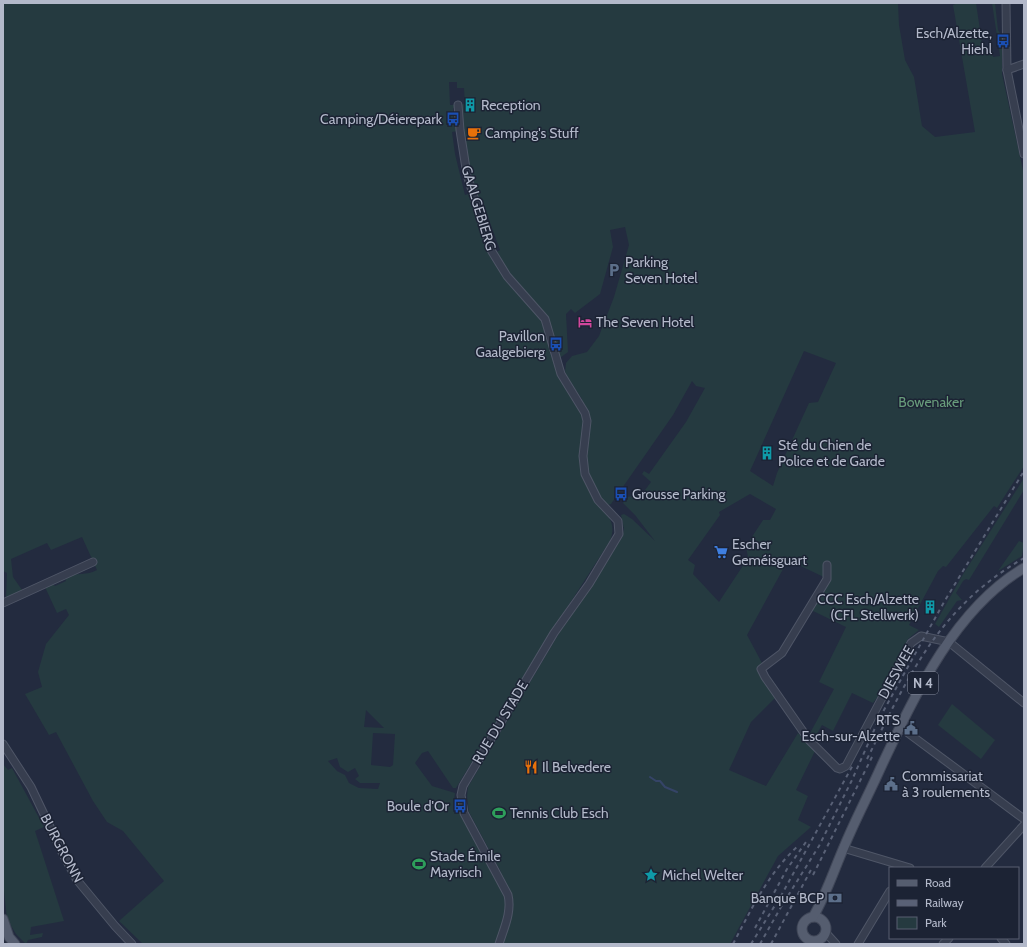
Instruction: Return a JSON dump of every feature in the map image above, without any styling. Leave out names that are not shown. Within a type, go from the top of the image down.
[{"type":"main road","name":"N 4","points":[[823,920],[843,848],[900,727],[925,679],[961,626],[998,585],[1024,568]]},
{"type":"main road","name":"N 4","points":[[813,917],[838,863]]},
{"type":"main road","points":[[813,917],[823,920],[826,926],[826,933],[817,942],[807,942],[802,933],[802,925],[806,919],[813,917]]},
{"type":"main road","points":[[3,919],[9,937],[16,944]]},
{"type":"street","points":[[1008,4],[1007,70],[1024,154]]},
{"type":"street","points":[[1007,70],[1024,64]]},
{"type":"street","name":"GAALGEBIERG","points":[[458,105],[460,130],[467,174],[491,250],[508,276],[545,319],[561,374],[585,412],[587,421],[583,456],[586,474],[598,500],[612,514]]},
{"type":"street","name":"RUE DU STADE","points":[[499,944],[509,913],[510,904],[508,896],[464,813],[461,795],[463,786],[554,633],[589,584],[616,539],[619,527],[612,514]]},
{"type":"street","points":[[3,603],[93,562]]},
{"type":"street","name":"DIESWEE","points":[[827,565],[827,579],[782,653],[761,669],[809,740],[828,760],[840,769],[846,766],[911,643],[921,636],[950,642]]},
{"type":"street","points":[[950,642],[1024,703]]},
{"type":"street","points":[[900,727],[1024,819]]},
{"type":"street","name":"BURGRONN","points":[[3,744],[31,787],[77,880],[132,944]]},
{"type":"street","points":[[986,867],[1024,825]]},
{"type":"street","points":[[843,848],[904,867]]},
{"type":"street","points":[[858,944],[889,893]]},
{"type":"street","points":[[826,933],[836,944]]},
{"type":"green space","name":"Bowenaker","points":[[3,3],[898,3],[899,25],[905,60],[914,77],[922,126],[935,137],[975,132],[953,5],[958,3],[976,3],[983,50],[992,49],[993,57],[1000,56],[992,3],[995,3],[998,30],[1002,36],[1002,74],[1024,175],[1024,466],[997,508],[994,506],[946,567],[943,566],[938,571],[909,625],[919,630],[908,639],[882,691],[873,703],[852,693],[833,731],[822,725],[813,741],[809,735],[834,689],[819,682],[846,627],[811,610],[828,579],[788,560],[747,635],[762,663],[760,666],[763,678],[775,698],[751,722],[729,770],[766,786],[798,733],[815,751],[796,790],[808,796],[798,820],[811,827],[778,856],[730,944],[499,944],[510,904],[497,874],[501,872],[469,812],[467,796],[468,787],[561,630],[593,585],[622,537],[624,529],[621,515],[624,514],[632,519],[655,541],[635,515],[623,503],[627,497],[642,494],[651,482],[642,474],[644,471],[649,474],[686,422],[705,388],[696,386],[692,381],[673,415],[611,504],[608,505],[601,499],[596,501],[608,515],[612,524],[610,541],[552,631],[456,788],[453,788],[428,751],[422,753],[415,763],[432,786],[455,793],[454,801],[505,895],[508,906],[496,944],[143,944],[119,921],[164,881],[123,831],[107,822],[93,801],[56,732],[49,735],[25,694],[42,687],[38,672],[46,644],[69,615],[66,609],[57,613],[45,587],[52,584],[55,586],[66,581],[65,577],[89,573],[97,570],[82,537],[51,550],[47,543],[11,559],[13,577],[22,590],[6,598],[7,573],[3,571]],"holes":[[[449,82],[457,82],[457,88],[464,88],[465,104],[450,105]],[[453,108],[458,108],[472,193],[465,195],[455,154],[452,132],[458,131],[453,122]],[[484,206],[500,250],[493,254],[477,208]],[[625,227],[629,245],[614,297],[599,336],[587,352],[572,356],[566,363],[565,372],[582,399],[580,404],[557,360],[568,352],[566,314],[571,309],[575,313],[600,294],[613,247],[610,230]],[[804,351],[836,363],[818,402],[809,403],[777,473],[773,486],[750,471]],[[750,494],[776,509],[770,520],[763,520],[746,546],[748,558],[719,602],[693,574],[695,565],[688,560],[720,515],[719,512]],[[366,710],[384,728],[364,727]],[[373,733],[395,734],[393,765],[390,767],[371,765]],[[337,758],[340,767],[348,772],[355,768],[359,776],[355,779],[360,783],[380,783],[378,789],[359,788],[349,783],[345,775],[337,771],[328,761]]]},
{"type":"green space","points":[[1024,478],[1024,490],[969,580],[966,579],[963,581],[956,593],[962,600],[957,601],[939,627],[935,624],[962,576]]},
{"type":"green space","points":[[1019,541],[1024,543],[1022,556],[998,571]]},
{"type":"green space","points":[[952,704],[995,740],[981,759],[938,725]]},
{"type":"green space","points":[[3,764],[8,770],[12,768],[44,827],[35,831],[64,921],[31,927],[30,935],[43,933],[42,937],[28,940],[26,944],[16,934],[7,919],[3,882]]},
{"type":"waterway","points":[[650,777],[656,781],[660,781],[665,787],[677,792]]},
{"type":"railway","points":[[760,944],[819,846],[852,780],[879,719],[944,602],[1024,471]]},
{"type":"railway","points":[[867,759],[897,699],[929,645],[948,621],[970,598],[995,577],[1024,558]]},
{"type":"railway","points":[[813,875],[873,755]]},
{"type":"railway","points":[[751,944],[782,894],[853,765]]},
{"type":"railway","points":[[755,928],[787,869],[806,842]]},
{"type":"railway","points":[[733,944],[762,891],[779,867],[799,845]]},
{"type":"railway","points":[[771,944],[812,868]]},
{"type":"place","name":"Esch/Alzette, Hiehl","points":[[1003,41]]},
{"type":"place","name":"Reception","points":[[470,105]]},
{"type":"place","name":"Camping/Déierepark","points":[[453,119]]},
{"type":"place","name":"Camping's Stuff","points":[[474,133]]},
{"type":"place","name":"Parking Seven Hotel","points":[[614,270]]},
{"type":"place","name":"The Seven Hotel","points":[[585,322]]},
{"type":"place","name":"Pavillon Gaalgebierg","points":[[556,344]]},
{"type":"place","name":"Sté du Chien de Police et de Garde","points":[[767,453]]},
{"type":"place","name":"Grousse Parking","points":[[621,494]]},
{"type":"place","name":"Escher Geméisguart","points":[[721,552]]},
{"type":"place","name":"CCC Esch/Alzette (CFL Stellwerk)","points":[[930,607]]},
{"type":"place","name":"RTS Esch-sur-Alzette","points":[[911,728]]},
{"type":"place","name":"Il Belvedere","points":[[531,767]]},
{"type":"place","name":"Commissariat à 3 roulements","points":[[891,784]]},
{"type":"place","name":"Boule d'Or","points":[[460,806]]},
{"type":"place","name":"Tennis Club Esch","points":[[499,813]]},
{"type":"place","name":"Stade Émile Mayrisch","points":[[419,864]]},
{"type":"place","name":"Michel Welter","points":[[651,875]]},
{"type":"place","name":"Banque BCP","points":[[835,898]]}]
